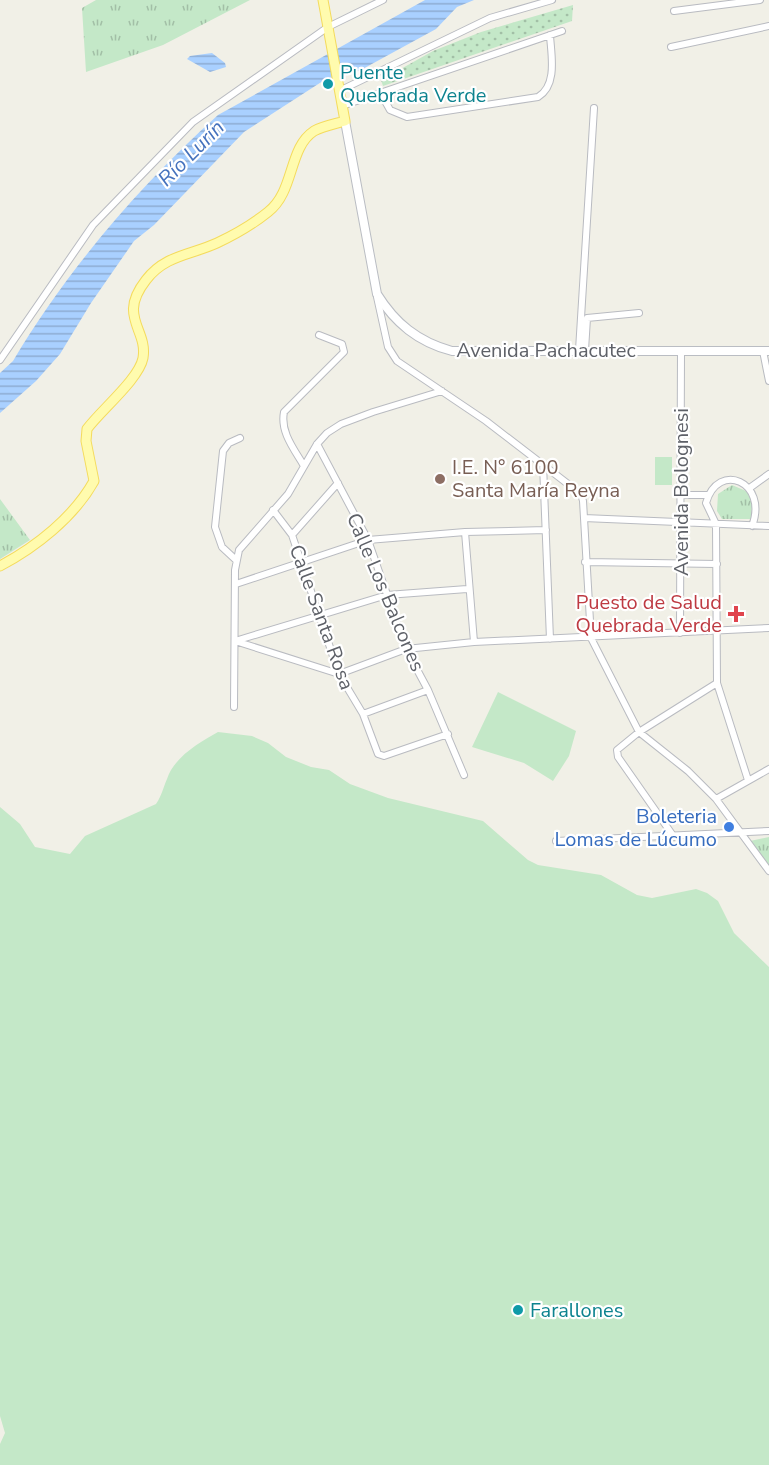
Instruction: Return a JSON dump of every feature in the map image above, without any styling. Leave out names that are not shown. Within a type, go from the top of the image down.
[{"type":"main road","points":[[0,566],[19,556],[64,519],[87,494],[94,481],[86,441],[87,429],[136,372],[143,357],[132,311],[145,281],[160,265],[176,256],[216,243],[267,213],[281,201],[305,139],[315,130],[345,121],[323,0]]},
{"type":"main road","name":"Avenida Pachacutec","points":[[345,121],[377,294],[389,313],[402,326],[433,346],[452,351],[766,351]]},
{"type":"street","points":[[0,360],[93,225],[194,122],[328,31],[383,0]]},
{"type":"street","points":[[339,88],[490,18],[552,0]]},
{"type":"street","points":[[674,11],[760,0]]},
{"type":"street","points":[[671,46],[769,26]]},
{"type":"street","points":[[342,106],[562,31]]},
{"type":"street","points":[[380,92],[390,110],[407,117],[538,97],[545,91],[551,78],[549,34]]},
{"type":"street","points":[[582,350],[594,108]]},
{"type":"street","points":[[377,294],[386,338],[397,361],[442,391],[581,494],[591,638],[639,732],[688,771],[717,799],[769,871]]},
{"type":"street","points":[[582,350],[587,318],[639,313]]},
{"type":"street","points":[[304,466],[285,434],[282,420],[284,412],[344,352],[342,344],[319,336]]},
{"type":"street","name":"Avenida Bolognesi","points":[[680,633],[681,351]]},
{"type":"street","points":[[766,351],[769,381]]},
{"type":"street","points":[[234,707],[236,560],[239,550],[288,494],[317,444],[341,424],[442,391]]},
{"type":"street","points":[[236,560],[222,547],[215,527],[223,451],[229,443],[240,438]]},
{"type":"street","name":"Calle Los Balcones","points":[[317,444],[368,540],[406,650],[428,690],[464,775]]},
{"type":"street","points":[[543,465],[550,639]]},
{"type":"street","points":[[751,487],[769,474]]},
{"type":"street","points":[[748,780],[717,683],[716,524],[707,510],[708,495],[712,488],[727,480],[736,479],[751,487],[758,502],[758,511],[752,526]]},
{"type":"street","points":[[292,535],[338,483]]},
{"type":"street","points":[[682,495],[708,495]]},
{"type":"street","name":"Calle Santa Rosa","points":[[273,510],[292,535],[339,674],[363,714],[378,754],[384,756],[448,734]]},
{"type":"street","points":[[584,518],[769,526]]},
{"type":"street","points":[[236,584],[368,540],[465,532],[546,530]]},
{"type":"street","points":[[465,532],[467,589],[474,642]]},
{"type":"street","points":[[585,562],[717,564]]},
{"type":"street","points":[[235,641],[387,595],[467,589]]},
{"type":"street","points":[[235,641],[339,674],[406,650],[474,642],[769,628]]},
{"type":"street","points":[[674,837],[618,757],[617,750],[639,732],[717,683]]},
{"type":"street","points":[[363,714],[428,690]]},
{"type":"street","points":[[717,799],[769,769]]},
{"type":"street","points":[[556,842],[769,831]]},
{"type":"green space","points":[[96,0],[250,0],[163,45],[86,72],[82,8]]},
{"type":"green space","points":[[573,5],[572,21],[383,86],[381,80],[433,51],[481,32]]},
{"type":"green space","points":[[655,457],[672,457],[672,485],[655,485]]},
{"type":"green space","points":[[732,485],[753,494],[751,519],[722,519],[717,511],[718,494]]},
{"type":"green space","points":[[0,499],[30,540],[0,559]]},
{"type":"green space","points":[[498,692],[576,731],[569,756],[553,781],[524,763],[472,747]]},
{"type":"green space","points":[[218,732],[252,736],[268,743],[286,757],[311,767],[329,770],[350,784],[388,798],[483,821],[528,860],[538,865],[601,875],[637,895],[652,898],[696,889],[707,893],[718,901],[734,933],[769,967],[769,1465],[0,1465],[0,1444],[5,1433],[0,1416],[0,807],[20,824],[35,847],[70,854],[85,836],[156,804],[170,771],[181,757]]},
{"type":"green space","points":[[769,837],[769,865],[750,841]]},
{"type":"water","name":"Río Lurín","points":[[425,0],[474,0],[457,7],[436,29],[359,71],[326,79],[244,132],[154,225],[134,241],[91,303],[60,354],[36,381],[0,413],[0,373],[13,361],[81,261],[160,170],[218,115]]},
{"type":"water","points":[[212,53],[225,63],[226,67],[210,72],[187,59],[190,56]]},
{"type":"place","name":"Puente Quebrada Verde","points":[[328,84]]},
{"type":"place","name":"I.E. N° 6100 Santa María Reyna","points":[[440,479]]},
{"type":"place","name":"Puesto de Salud Quebrada Verde","points":[[736,614]]},
{"type":"place","name":"Boleteria Lomas de Lúcumo","points":[[729,827]]},
{"type":"place","name":"Farallones","points":[[518,1310]]}]
